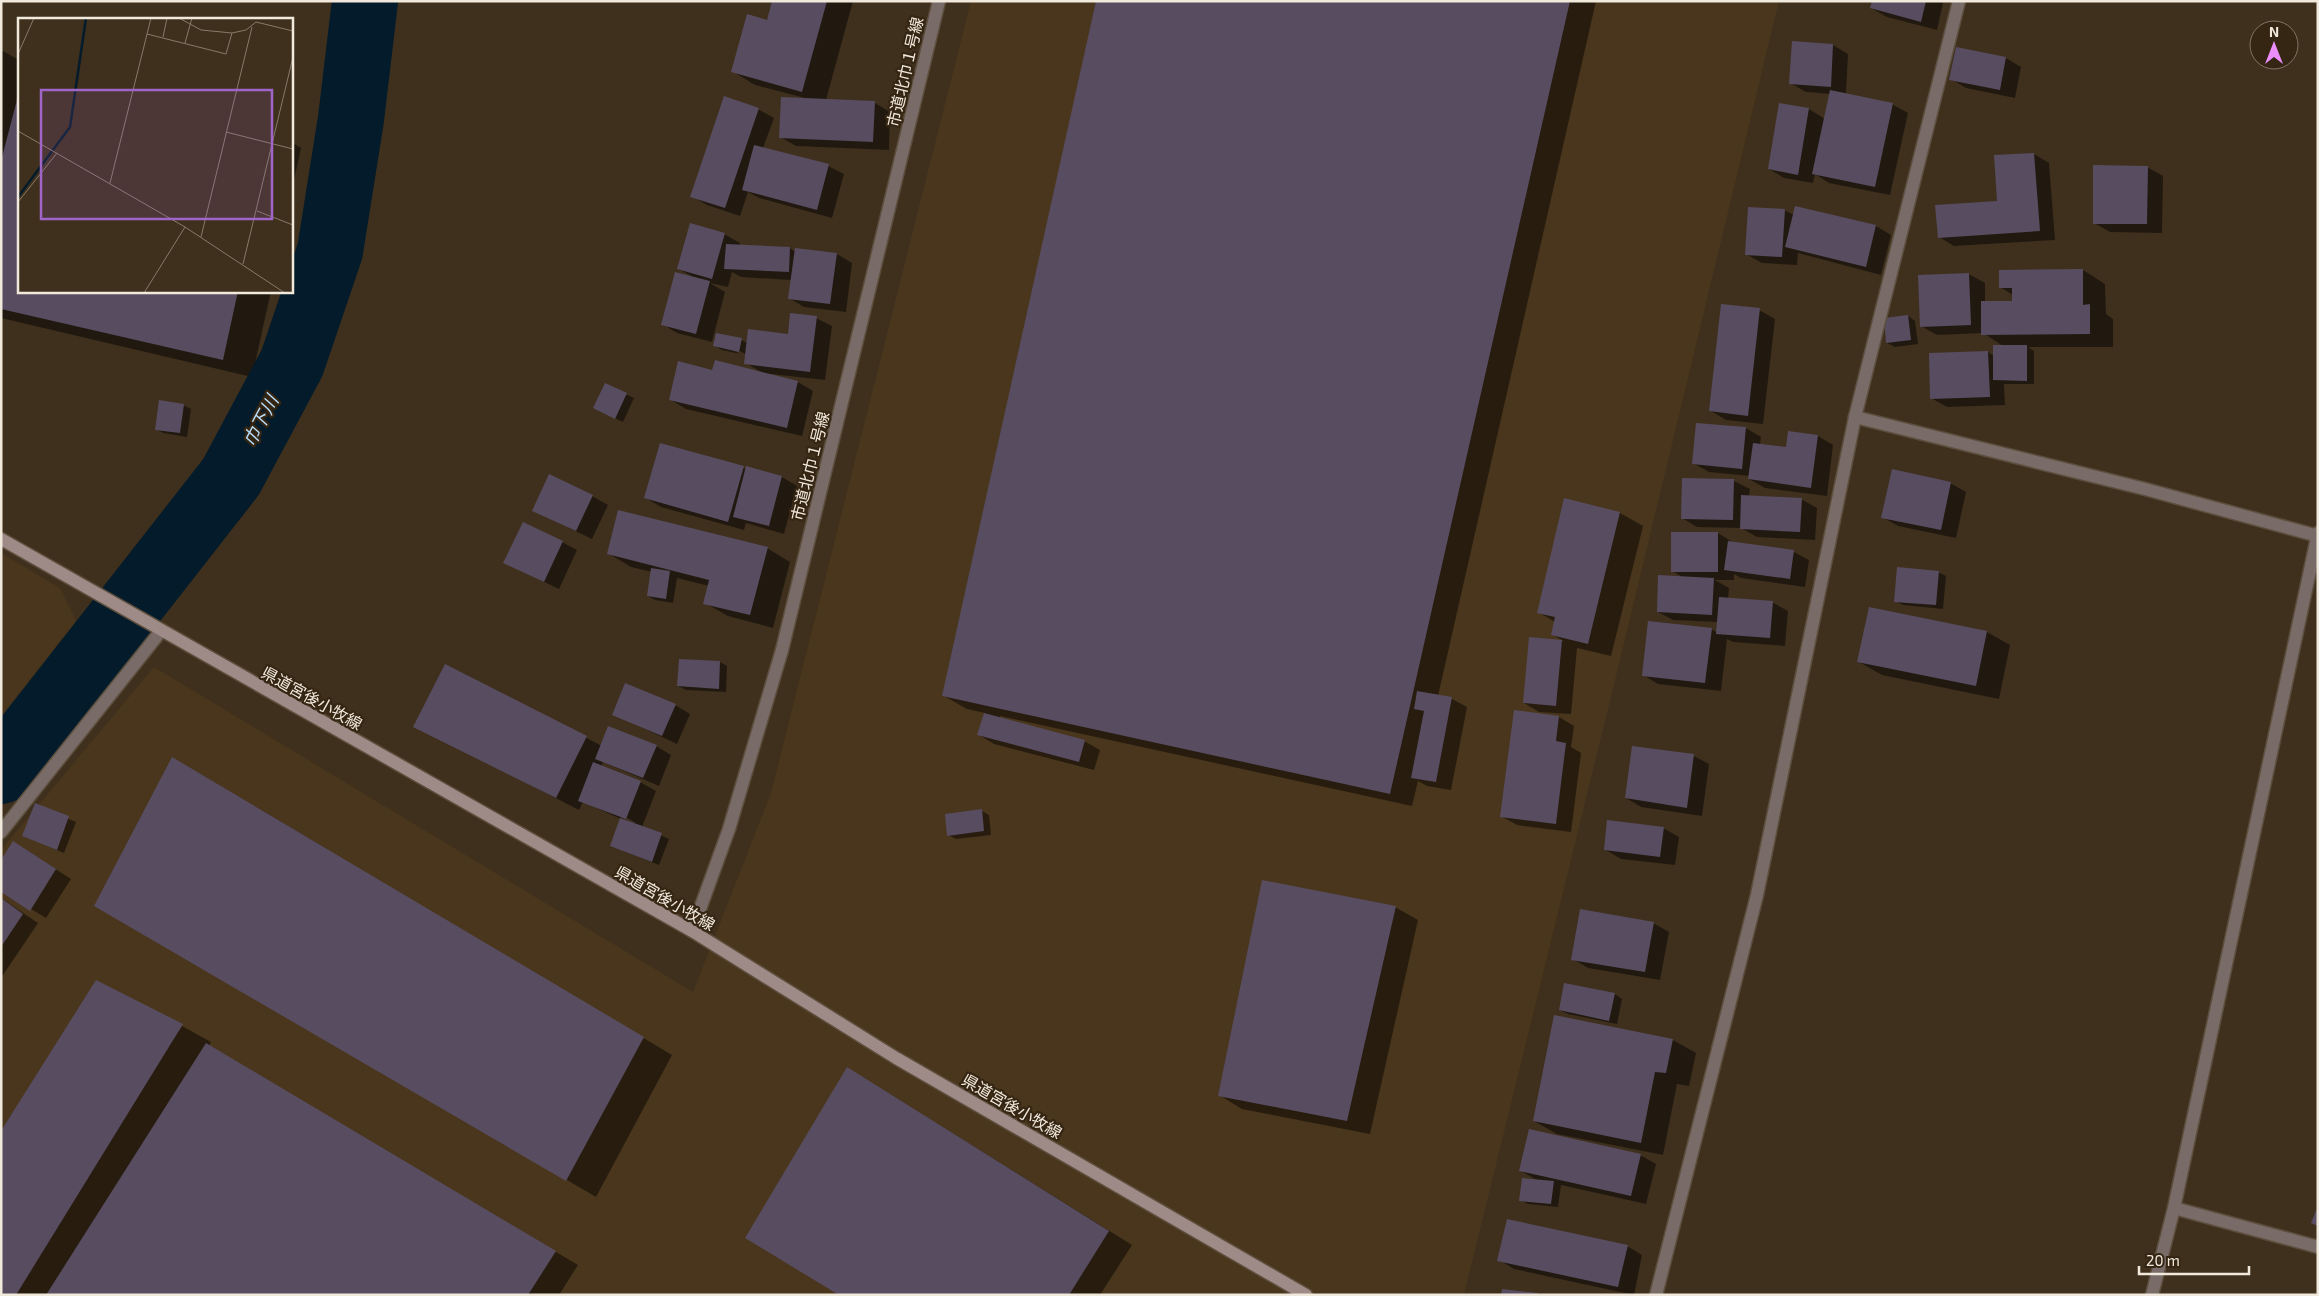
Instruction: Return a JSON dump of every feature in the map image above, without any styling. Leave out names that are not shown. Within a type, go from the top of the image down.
[{"type":"main road","name":"県道宮後小牧線","points":[[1,539],[160,631],[692,931],[896,1058],[1306,1295]]},
{"type":"street","name":"市道北巾１号線","points":[[692,931],[729,829],[782,650],[938,1]]},
{"type":"street","points":[[1656,1295],[1757,895],[1855,417],[1959,1]]},
{"type":"street","points":[[1855,417],[2145,489],[2317,535],[2174,1208],[2152,1295]]},
{"type":"street","points":[[1,832],[160,631]]},
{"type":"street","points":[[2174,1208],[2318,1247]]},
{"type":"shaded area","points":[[971,1],[1779,1],[1464,1295],[1,1295],[1,850],[154,667],[693,992],[771,793]]},
{"type":"shaded area","points":[[1,553],[60,588],[76,621],[1,716]]},
{"type":"building","points":[[772,1],[827,1],[802,92],[731,72],[747,14],[767,20]]},
{"type":"building","points":[[1096,1],[1570,1],[1390,794],[942,696]]},
{"type":"building","points":[[1872,1],[1926,1],[1921,22],[1870,8]]},
{"type":"building","points":[[1792,41],[1833,44],[1831,87],[1789,84]]},
{"type":"building","points":[[1956,47],[2006,57],[2000,90],[1949,80]]},
{"type":"building","points":[[1830,90],[1893,103],[1875,187],[1812,174]]},
{"type":"building","points":[[18,96],[18,292],[238,292],[223,360],[1,309],[1,161]]},
{"type":"building","points":[[724,96],[759,108],[725,208],[690,197]]},
{"type":"building","points":[[781,97],[875,101],[873,142],[779,138]]},
{"type":"building","points":[[1779,103],[1809,108],[1798,175],[1768,169]]},
{"type":"building","points":[[754,145],[829,164],[817,210],[742,190]]},
{"type":"building","points":[[2034,153],[2040,231],[1938,238],[1935,205],[1997,201],[1994,155]]},
{"type":"building","points":[[2093,165],[2148,166],[2147,224],[2093,224]]},
{"type":"building","points":[[1795,206],[1876,225],[1866,267],[1785,247]]},
{"type":"building","points":[[1748,207],[1785,209],[1782,257],[1745,255]]},
{"type":"building","points":[[690,223],[725,233],[712,279],[677,269]]},
{"type":"building","points":[[726,244],[790,247],[789,272],[724,269]]},
{"type":"building","points":[[795,248],[837,253],[830,304],[788,299]]},
{"type":"building","points":[[2083,269],[2083,305],[2090,304],[2090,334],[1981,335],[1981,301],[2012,301],[2012,288],[1999,288],[1999,270]]},
{"type":"building","points":[[675,272],[710,281],[696,334],[661,325]]},
{"type":"building","points":[[1969,273],[1971,325],[1920,327],[1918,275]]},
{"type":"building","points":[[1721,304],[1760,308],[1748,416],[1709,411]]},
{"type":"building","points":[[790,313],[817,316],[810,372],[744,364],[748,329],[788,334]]},
{"type":"building","points":[[1908,315],[1911,340],[1886,343],[1884,318]]},
{"type":"building","points":[[716,333],[742,338],[739,352],[713,346]]},
{"type":"building","points":[[1993,345],[2027,345],[2027,381],[1993,380]]},
{"type":"building","points":[[1988,351],[1990,397],[1930,399],[1929,353]]},
{"type":"building","points":[[715,360],[798,381],[787,428],[669,400],[678,361],[712,370]]},
{"type":"building","points":[[605,383],[627,393],[615,419],[593,408]]},
{"type":"building","points":[[159,400],[184,404],[180,433],[155,430]]},
{"type":"building","points":[[1696,423],[1746,427],[1742,469],[1692,464]]},
{"type":"building","points":[[1788,431],[1818,435],[1811,488],[1748,479],[1753,443],[1786,447]]},
{"type":"building","points":[[660,443],[744,466],[728,522],[644,498]]},
{"type":"building","points":[[746,466],[782,476],[769,526],[733,517]]},
{"type":"building","points":[[1892,469],[1951,482],[1941,530],[1881,518]]},
{"type":"building","points":[[549,474],[593,495],[576,531],[532,511]]},
{"type":"building","points":[[1682,478],[1734,479],[1733,520],[1681,519]]},
{"type":"building","points":[[1741,495],[1802,498],[1800,532],[1740,529]]},
{"type":"building","points":[[1564,498],[1620,512],[1588,644],[1551,635],[1555,617],[1537,613]]},
{"type":"building","points":[[618,510],[768,547],[750,615],[703,604],[709,580],[607,554]]},
{"type":"building","points":[[523,522],[563,541],[544,582],[503,563]]},
{"type":"building","points":[[1671,532],[1718,532],[1718,572],[1671,572]]},
{"type":"building","points":[[1728,541],[1794,550],[1790,579],[1724,570]]},
{"type":"building","points":[[1897,567],[1939,571],[1936,605],[1894,602]]},
{"type":"building","points":[[651,568],[670,571],[666,599],[647,596]]},
{"type":"building","points":[[1658,575],[1714,578],[1712,615],[1657,612]]},
{"type":"building","points":[[1719,597],[1773,601],[1770,638],[1716,634]]},
{"type":"building","points":[[1869,607],[1987,631],[1976,686],[1857,662]]},
{"type":"building","points":[[1648,621],[1712,628],[1705,683],[1642,676]]},
{"type":"building","points":[[1529,637],[1562,640],[1556,706],[1523,703]]},
{"type":"building","points":[[679,659],[720,661],[719,689],[677,686]]},
{"type":"building","points":[[445,664],[587,736],[556,798],[413,727]]},
{"type":"building","points":[[625,683],[676,704],[662,736],[612,715]]},
{"type":"building","points":[[1417,691],[1452,697],[1436,782],[1411,778],[1424,711],[1414,709]]},
{"type":"building","points":[[1514,710],[1559,716],[1556,741],[1566,743],[1556,824],[1500,817]]},
{"type":"building","points":[[984,713],[1085,740],[1079,762],[977,735]]},
{"type":"building","points":[[608,726],[657,745],[643,778],[595,759]]},
{"type":"building","points":[[1632,746],[1694,754],[1687,808],[1625,798]]},
{"type":"building","points":[[172,757],[644,1037],[566,1181],[94,906]]},
{"type":"building","points":[[593,762],[641,781],[626,819],[578,801]]},
{"type":"building","points":[[35,803],[69,816],[57,850],[22,836]]},
{"type":"building","points":[[982,809],[984,831],[947,836],[945,814]]},
{"type":"building","points":[[620,818],[662,833],[652,862],[610,846]]},
{"type":"building","points":[[1607,820],[1664,827],[1660,857],[1604,850]]},
{"type":"building","points":[[13,841],[56,869],[30,911],[1,892],[1,860]]},
{"type":"building","points":[[1262,880],[1396,906],[1347,1121],[1218,1096]]},
{"type":"building","points":[[1,898],[23,914],[1,947]]},
{"type":"building","points":[[1580,909],[1654,922],[1645,972],[1571,960]]},
{"type":"building","points":[[96,980],[183,1024],[16,1295],[1,1295],[1,1131]]},
{"type":"building","points":[[1564,983],[1615,993],[1609,1021],[1559,1010]]},
{"type":"building","points":[[1554,1015],[1673,1039],[1666,1073],[1655,1072],[1641,1143],[1533,1121]]},
{"type":"building","points":[[206,1043],[556,1251],[528,1295],[46,1295]]},
{"type":"building","points":[[847,1067],[1109,1231],[1069,1295],[839,1295],[745,1238]]},
{"type":"building","points":[[1529,1129],[1641,1154],[1631,1196],[1519,1171]]},
{"type":"building","points":[[1522,1178],[1554,1181],[1551,1204],[1519,1201]]},
{"type":"building","points":[[2318,1206],[2318,1226],[2311,1223]]},
{"type":"building","points":[[1507,1219],[1628,1245],[1618,1287],[1497,1261]]},
{"type":"building","points":[[1502,1289],[1538,1293],[1538,1295],[1501,1295]]},
{"type":"waterway","name":"巾下川","points":[[1,771],[231,477],[292,363],[330,251],[351,119],[365,1]]}]
